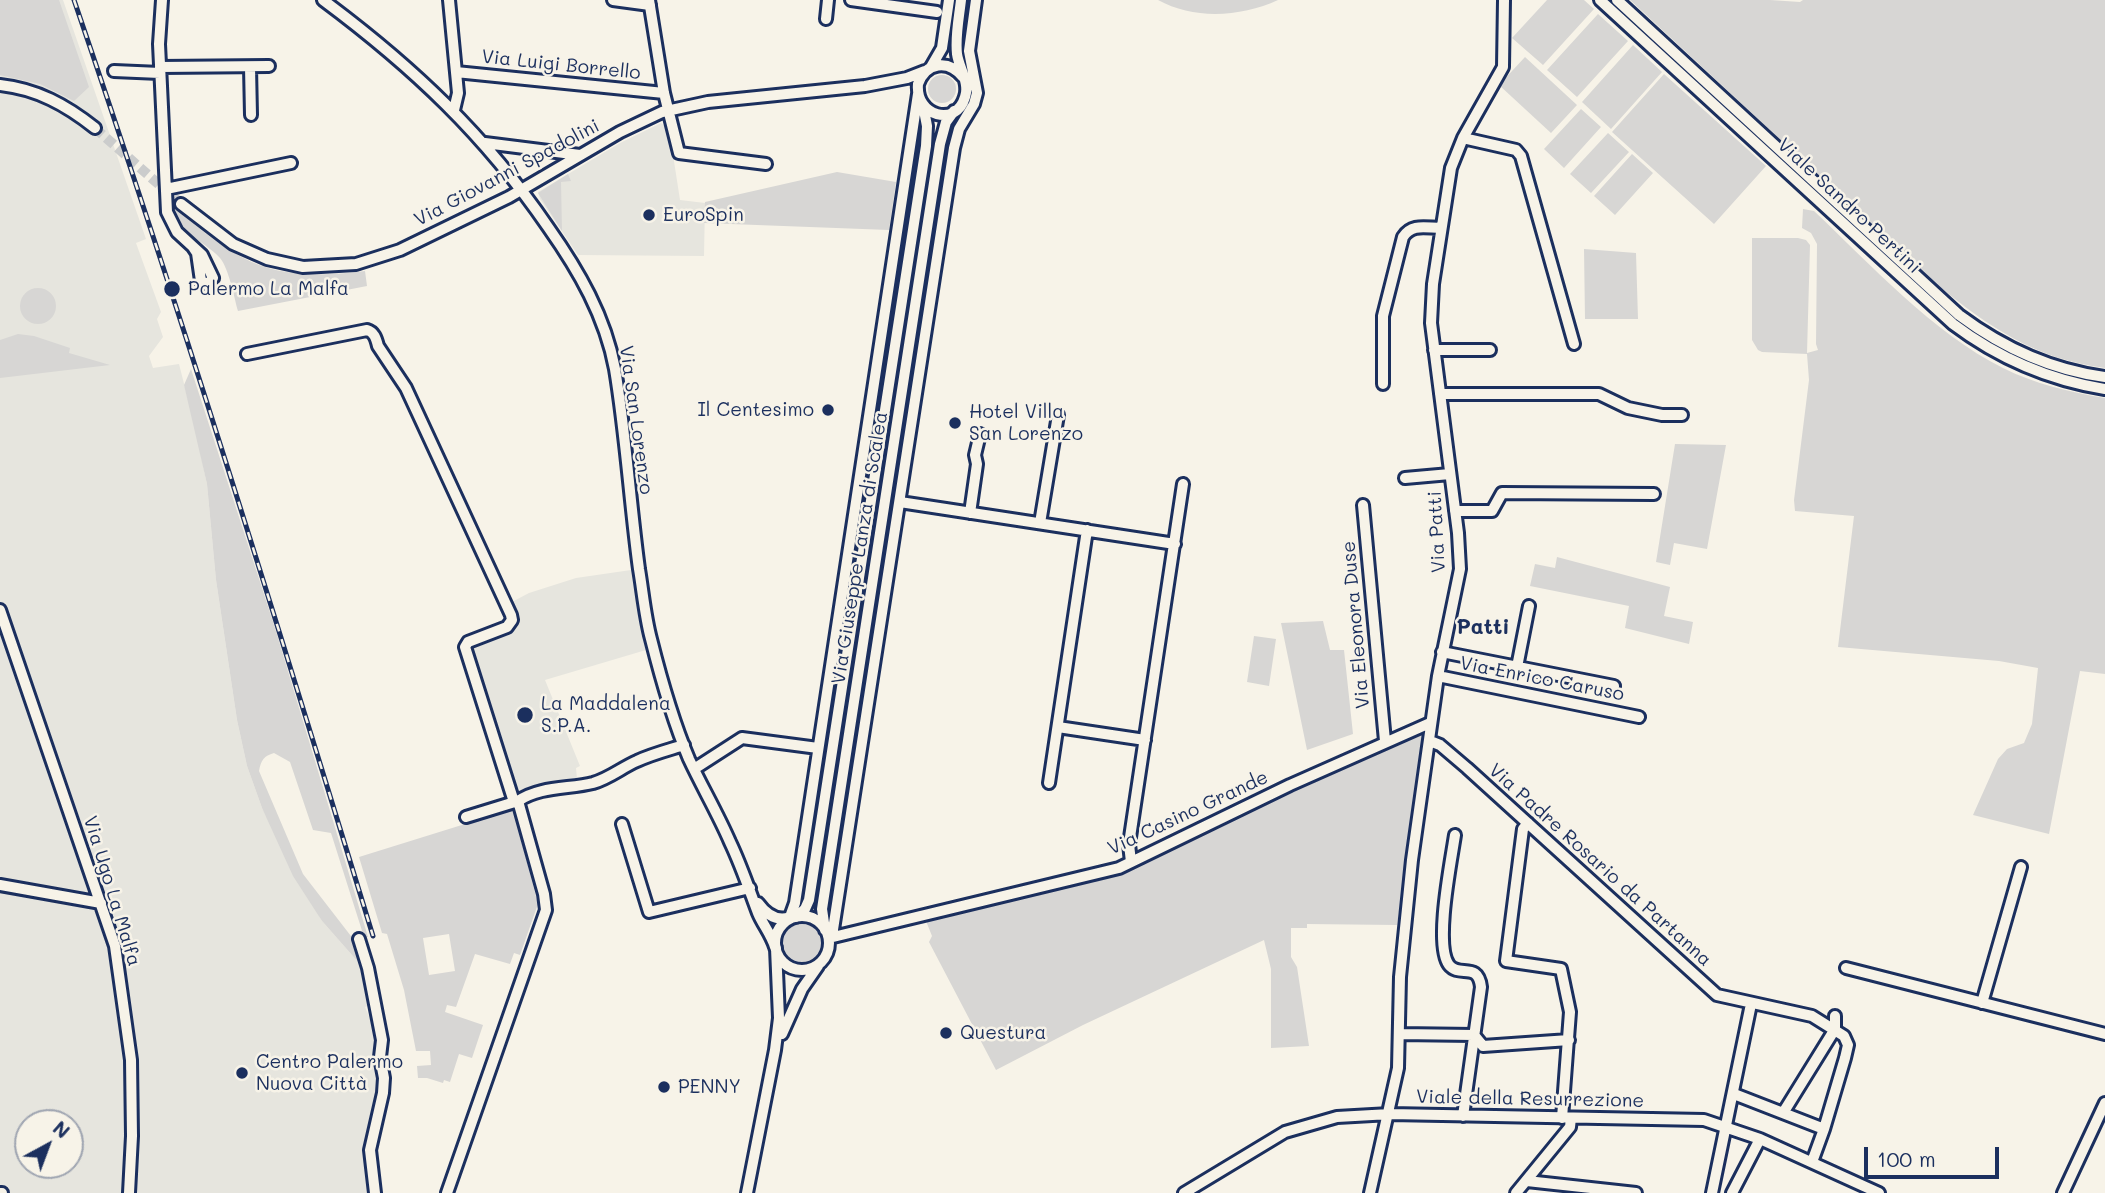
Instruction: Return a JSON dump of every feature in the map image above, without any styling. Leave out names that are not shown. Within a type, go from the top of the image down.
[{"type":"street","points":[[162,0],[160,70],[169,220],[181,237],[193,247]]},
{"type":"street","name":"Via San Lorenzo","points":[[323,0],[405,65],[485,143],[522,189],[585,284],[604,326],[617,388],[646,614],[655,656],[684,745],[730,841],[759,915],[776,948],[780,1009],[775,1050],[747,1193]]},
{"type":"street","points":[[449,0],[458,93],[454,110]]},
{"type":"street","points":[[613,0],[649,2],[664,93],[679,153],[766,164]]},
{"type":"street","points":[[826,19],[828,0]]},
{"type":"street","points":[[851,0],[937,12]]},
{"type":"street","points":[[934,0],[944,36]]},
{"type":"street","points":[[949,0],[940,52],[918,83],[919,99],[936,114],[954,111],[966,95],[956,42],[961,0]]},
{"type":"street","name":"Via Giuseppe Lanza di Scalea","points":[[829,935],[900,502],[955,142],[976,97],[977,85],[970,51],[976,0]]},
{"type":"street","name":"Via Patti","points":[[1370,1193],[1390,1114],[1398,1068],[1403,941],[1412,860],[1430,741],[1430,723],[1460,569],[1431,323],[1433,284],[1451,168],[1463,138],[1503,67],[1504,0]]},
{"type":"street","name":"Viale Sandro Pertini","points":[[1600,0],[1958,328],[1997,353],[2031,369],[2070,382],[2105,389]]},
{"type":"street","name":"Viale Sandro Pertini","points":[[1617,0],[1959,315],[1989,336],[2033,358],[2064,369],[2105,377]]},
{"type":"street","points":[[928,69],[947,65],[955,68],[963,77]]},
{"type":"street","points":[[114,71],[269,66]]},
{"type":"street","points":[[250,67],[251,115]]},
{"type":"street","name":"Via Giovanni Spadolini","points":[[181,204],[217,234],[249,252],[286,264],[303,267],[367,262],[400,250],[522,189],[634,124],[668,111],[708,102],[865,86],[908,79],[928,69]]},
{"type":"street","name":"Via Luigi Borrello","points":[[456,72],[664,93]]},
{"type":"street","points":[[0,85],[41,94],[70,109],[95,128]]},
{"type":"street","name":"Via Giovanni Spadolini","points":[[865,86],[904,88],[919,99]]},
{"type":"street","name":"Via Giuseppe Lanza di Scalea","points":[[792,917],[919,99]]},
{"type":"street","name":"Via Giuseppe Lanza di Scalea","points":[[792,917],[805,909],[809,900],[927,138],[927,118],[919,99]]},
{"type":"street","name":"Via Giuseppe Lanza di Scalea","points":[[829,935],[822,909],[942,134],[954,111]]},
{"type":"street","points":[[1463,138],[1516,150],[1521,156],[1574,344]]},
{"type":"street","points":[[485,143],[580,155]]},
{"type":"street","points":[[166,189],[292,163]]},
{"type":"street","name":"Via Giuseppe Lanza di Scalea","points":[[936,171],[942,228]]},
{"type":"street","name":"Via Giuseppe Lanza di Scalea","points":[[901,215],[908,262]]},
{"type":"street","points":[[1383,384],[1383,316],[1404,237],[1408,230],[1413,228],[1441,229]]},
{"type":"street","points":[[247,354],[372,331],[378,346],[412,400],[511,615],[512,620],[507,627],[468,642],[465,647],[544,894],[545,916],[447,1193]]},
{"type":"street","points":[[1434,350],[1490,351]]},
{"type":"street","points":[[1440,394],[1599,394],[1628,408],[1662,415],[1682,415]]},
{"type":"street","points":[[1040,523],[1058,415]]},
{"type":"street","points":[[970,513],[977,464],[975,455],[980,434]]},
{"type":"street","points":[[1405,478],[1450,474]]},
{"type":"street","points":[[1131,862],[1129,844],[1183,484]]},
{"type":"street","points":[[1455,511],[1492,511],[1502,493],[1654,494]]},
{"type":"street","points":[[900,502],[1175,544]]},
{"type":"street","name":"Via Eleonora Duse","points":[[1363,505],[1385,741]]},
{"type":"street","points":[[1049,783],[1087,530]]},
{"type":"street","points":[[1517,667],[1529,606]]},
{"type":"street","name":"Via Ugo La Malfa","points":[[0,610],[115,946],[130,1050],[132,1109],[129,1193]]},
{"type":"street","points":[[1442,652],[1614,686]]},
{"type":"street","name":"Via Enrico Caruso","points":[[1438,676],[1639,717]]},
{"type":"street","name":"Via Casino Grande","points":[[829,935],[926,916],[1119,868],[1290,785],[1430,723]]},
{"type":"street","points":[[1058,727],[1145,740]]},
{"type":"street","points":[[694,769],[742,738],[818,748]]},
{"type":"street","name":"Via Padre Rosario da Partanna","points":[[1430,741],[1440,745],[1717,995],[1812,1016],[1835,1029]]},
{"type":"street","points":[[466,817],[528,795],[602,780],[649,755],[684,745]]},
{"type":"street","points":[[622,824],[649,912],[750,889]]},
{"type":"street","points":[[1516,1193],[1570,1127],[1567,1118],[1570,1012],[1561,969],[1506,961],[1523,829],[1528,824]]},
{"type":"street","points":[[1455,835],[1442,942],[1449,965],[1474,972],[1481,982],[1464,1116]]},
{"type":"street","points":[[1982,1003],[2021,867]]},
{"type":"street","points":[[0,885],[101,903]]},
{"type":"street","name":"Via San Lorenzo","points":[[750,889],[759,905],[769,915],[778,918],[792,917]]},
{"type":"street","points":[[792,917],[813,918],[829,935],[828,951],[820,964],[810,969],[796,970],[783,963],[776,948],[779,928],[792,917]]},
{"type":"street","points":[[359,939],[368,968],[382,1040],[380,1057],[384,1078],[383,1093],[370,1150],[375,1193]]},
{"type":"street","name":"Via San Lorenzo","points":[[775,1050],[802,989],[820,964]]},
{"type":"street","points":[[1846,968],[2105,1034]]},
{"type":"street","points":[[1712,1193],[1751,1004]]},
{"type":"street","points":[[1783,1113],[1835,1029],[1835,1016]]},
{"type":"street","points":[[1812,1162],[1849,1045],[1844,1036],[1835,1029]]},
{"type":"street","points":[[1399,1034],[1474,1035],[1483,1046],[1569,1041]]},
{"type":"street","points":[[1734,1094],[1824,1129]]},
{"type":"street","points":[[2063,1193],[2105,1103]]},
{"type":"street","name":"Viale della Resurrezione","points":[[1184,1193],[1285,1132],[1337,1117],[1390,1114],[1704,1119],[1760,1139],[1879,1193]]},
{"type":"street","points":[[1732,1193],[1760,1139]]},
{"type":"street","points":[[1527,1181],[1636,1193]]},
{"type":"shaded area","points":[[0,0],[63,0],[146,239],[136,243],[161,312],[157,319],[163,337],[149,356],[153,368],[179,364],[194,423],[207,484],[216,580],[237,720],[247,766],[262,808],[322,921],[366,971],[372,1004],[365,1007],[378,1037],[380,1084],[372,1193],[0,1193]]},
{"type":"shaded area","points":[[0,0],[59,0],[89,87],[74,101],[40,84],[0,75]]},
{"type":"shaded area","points":[[1158,0],[1278,0],[1249,10],[1218,14],[1187,11]]},
{"type":"shaded area","points":[[1547,0],[1584,0],[1594,9],[1543,65],[1512,38]]},
{"type":"shaded area","points":[[1630,0],[2105,0],[2105,368],[2080,364],[2035,349],[1994,327],[1956,300]]},
{"type":"shaded area","points":[[1598,14],[1628,41],[1577,97],[1547,70]]},
{"type":"shaded area","points":[[1633,45],[1662,72],[1611,129],[1582,102]]},
{"type":"shaded area","points":[[1525,57],[1577,105],[1551,133],[1499,85]]},
{"type":"shaded area","points":[[1664,74],[1766,166],[1714,224],[1612,132]]},
{"type":"shaded area","points":[[942,75],[952,79],[956,89],[952,99],[942,103],[932,99],[928,89],[932,79]]},
{"type":"shaded area","points":[[1581,109],[1601,127],[1564,168],[1544,149]]},
{"type":"shaded area","points":[[661,123],[669,129],[680,200],[705,203],[704,256],[578,255],[538,192],[620,143]]},
{"type":"shaded area","points":[[1608,133],[1629,152],[1591,193],[1570,174]]},
{"type":"shaded area","points":[[1632,154],[1653,173],[1615,215],[1594,196]]},
{"type":"shaded area","points":[[837,172],[896,182],[889,230],[704,223],[705,202]]},
{"type":"shaded area","points":[[568,174],[571,181],[561,182],[562,231],[538,193]]},
{"type":"shaded area","points":[[172,206],[219,243],[260,265],[305,274],[365,271],[367,286],[238,311],[229,276],[220,258],[179,224]]},
{"type":"shaded area","points":[[1803,209],[1814,211],[1927,317],[1977,353],[2027,379],[2105,398],[2105,674],[2080,671],[2049,834],[1973,815],[1998,759],[2007,749],[2024,743],[2032,724],[2038,668],[1999,661],[1838,647],[1854,516],[1795,511],[1794,500],[1809,380],[1807,354],[1762,352],[1752,340],[1752,238],[1798,238],[1806,240],[1810,245],[1807,353],[1818,350],[1817,244],[1811,233],[1802,228]]},
{"type":"shaded area","points":[[1584,249],[1636,253],[1638,319],[1585,319]]},
{"type":"shaded area","points":[[38,288],[50,294],[56,306],[50,318],[38,324],[26,318],[20,306],[26,294]]},
{"type":"shaded area","points":[[18,334],[34,336],[70,348],[69,353],[110,365],[0,378],[0,340]]},
{"type":"shaded area","points":[[191,369],[275,628],[368,937],[364,937],[331,833],[313,830],[290,762],[274,753],[264,759],[259,771],[303,874],[354,940],[366,971],[322,921],[293,876],[262,808],[247,766],[237,720],[216,580],[207,484],[184,385]]},
{"type":"shaded area","points":[[1675,444],[1726,445],[1707,549],[1674,543],[1670,565],[1656,562]]},
{"type":"shaded area","points":[[1557,557],[1670,587],[1664,616],[1693,622],[1689,644],[1625,628],[1629,606],[1530,586],[1535,564],[1555,568]]},
{"type":"shaded area","name":"La Maddalena S.P.A.","points":[[631,570],[646,650],[545,680],[580,766],[576,768],[577,779],[521,790],[513,787],[469,649],[472,645],[510,631],[510,603],[529,593],[576,578]]},
{"type":"shaded area","points":[[1323,621],[1330,650],[1344,650],[1353,734],[1307,750],[1281,623]]},
{"type":"shaded area","points":[[1254,636],[1276,639],[1269,686],[1247,682]]},
{"type":"shaded area","points":[[1426,729],[1397,925],[1307,924],[1307,928],[1291,928],[1291,957],[1297,967],[1309,1046],[1271,1048],[1271,969],[1264,940],[1083,1025],[996,1070],[929,942],[932,936],[926,921],[1072,884],[1232,818]]},
{"type":"shaded area","points":[[510,810],[514,813],[538,904],[520,955],[514,953],[510,964],[475,954],[456,1007],[447,1005],[445,1012],[483,1025],[472,1058],[459,1054],[450,1082],[418,1078],[417,1066],[431,1065],[430,1051],[416,1051],[404,990],[387,934],[382,933],[359,857]],"holes":[[[449,934],[455,971],[429,975],[423,938]]]},
{"type":"shaded area","points":[[802,924],[810,925],[816,930],[821,936],[821,952],[816,958],[810,963],[802,964],[794,963],[788,958],[783,952],[782,944],[783,936],[788,930],[794,925]]},
{"type":"tunnel","points":[[95,128],[181,204]]},
{"type":"railway","points":[[74,0],[227,466],[373,936]]},
{"type":"place","name":"EuroSpin","points":[[649,215]]},
{"type":"place","name":"Palermo La Malfa","points":[[172,289]]},
{"type":"place","name":"Il Centesimo","points":[[828,410]]},
{"type":"place","name":"Hotel Villa San Lorenzo","points":[[955,423]]},
{"type":"place","name":"La Maddalena S.P.A.","points":[[525,715]]},
{"type":"place","name":"Questura","points":[[946,1033]]},
{"type":"place","name":"Centro Palermo Nuova Città","points":[[242,1073]]},
{"type":"place","name":"PENNY","points":[[664,1087]]},
{"type":"district","name":"Patti","points":[[1483,628]]}]
